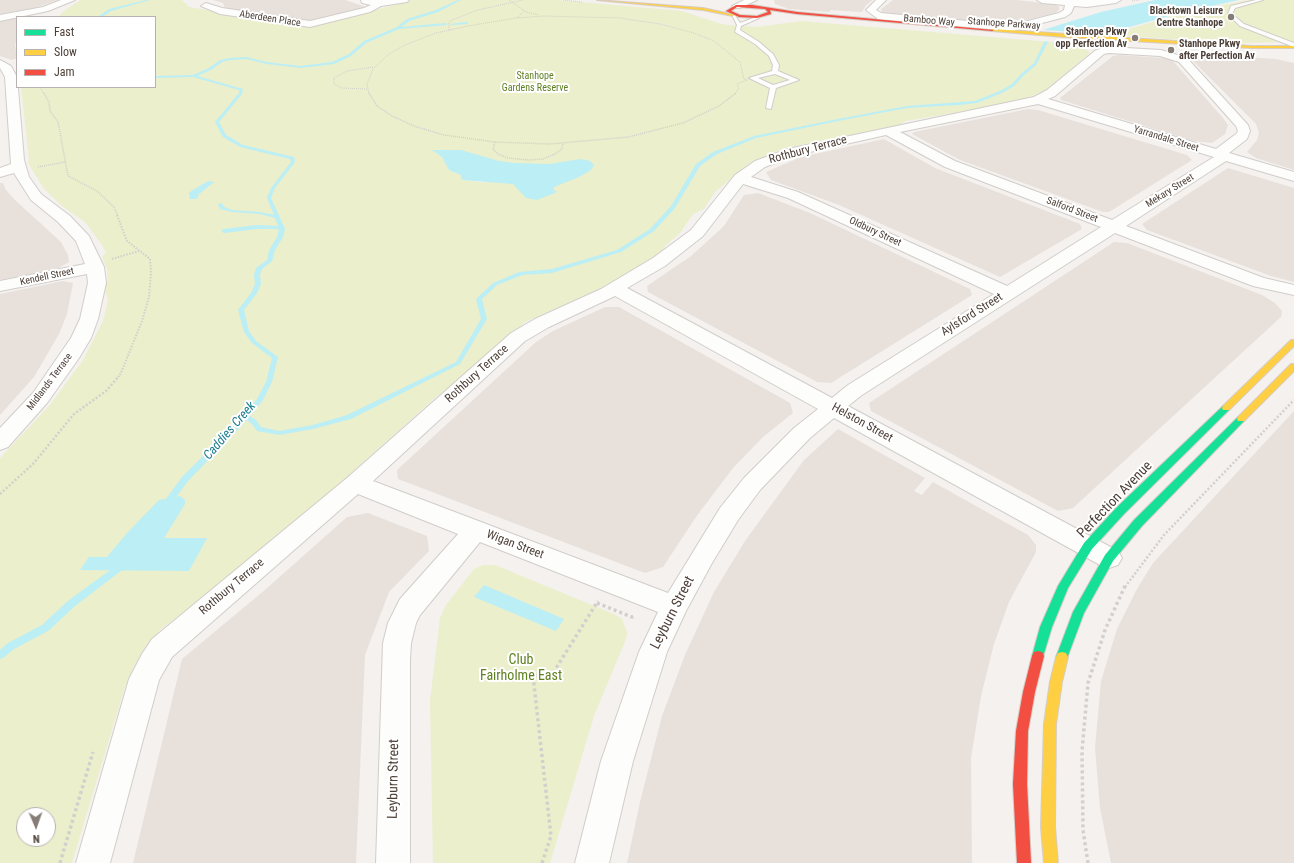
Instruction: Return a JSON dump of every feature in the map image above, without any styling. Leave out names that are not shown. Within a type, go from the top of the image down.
[{"type":"main road","points":[[599,0],[735,11]]},
{"type":"main road","points":[[643,0],[735,11]]},
{"type":"main road","name":"Stanhope Parkway","points":[[735,11],[752,6],[766,6],[797,13],[1064,36],[1293,50]]},
{"type":"main road","points":[[758,17],[770,13],[766,6]]},
{"type":"main road","name":"Stanhope Parkway","points":[[735,11],[758,17],[800,18],[998,34],[1293,50]]},
{"type":"main road","name":"Perfection Avenue","points":[[1024,863],[1020,784],[1022,731],[1029,692],[1046,627],[1063,586],[1088,546],[1120,511],[1294,342]]},
{"type":"main road","points":[[1052,863],[1048,827],[1048,764],[1050,724],[1056,682],[1064,650],[1079,612],[1109,558],[1138,523],[1294,366]]},
{"type":"street","points":[[0,18],[45,9],[70,0]]},
{"type":"street","points":[[362,0],[379,4],[404,0]]},
{"type":"street","points":[[735,11],[752,0]]},
{"type":"street","name":"Bamboo Way","points":[[881,0],[871,10],[875,14],[988,26],[1019,27],[1062,15],[1068,11],[1070,3]]},
{"type":"street","points":[[1042,0],[1070,3],[1096,3],[1116,0]]},
{"type":"street","name":"Aberdeen Place","points":[[206,6],[220,11],[306,24],[321,23],[367,10],[379,4]]},
{"type":"street","name":"Mekary Street","points":[[1038,100],[1051,93],[1103,51],[1161,53],[1175,56],[1183,60],[1242,125],[1244,131],[1242,136],[1222,155],[1114,227]]},
{"type":"street","name":"Midlands Terrace","points":[[0,63],[7,68],[11,77],[26,167],[22,177],[36,197],[64,219],[102,263],[96,283],[94,300],[81,338],[56,378],[0,442]]},
{"type":"street","name":"Rothbury Terrace","points":[[93,863],[144,679],[162,648],[173,637],[355,484],[518,338],[542,323],[615,289],[659,262],[685,243],[709,219],[740,178],[771,158],[888,131],[1038,100]]},
{"type":"street","name":"Yarrandale Street","points":[[1038,100],[1294,177]]},
{"type":"street","name":"Salford Street","points":[[888,131],[950,164],[1259,282],[1294,290]]},
{"type":"street","points":[[0,173],[26,167]]},
{"type":"street","name":"Oldbury Street","points":[[740,178],[810,202],[1007,293]]},
{"type":"street","name":"Aylsford Street","points":[[833,407],[855,390],[1114,227]]},
{"type":"street","name":"Kendell Street","points":[[0,286],[102,263]]},
{"type":"street","name":"Salford Street","points":[[1259,282],[1263,286],[1294,303]]},
{"type":"street","name":"Helston Street","points":[[615,289],[1109,558]]},
{"type":"street","name":"Leyburn Street","points":[[592,863],[617,760],[632,712],[653,652],[674,607],[729,514],[752,484],[802,433],[833,407]]},
{"type":"street","name":"Wigan Street","points":[[355,484],[674,607]]},
{"type":"street","name":"Leyburn Street","points":[[393,863],[397,643],[402,623],[410,606],[476,530]]},
{"type":"lane","points":[[1261,0],[1234,7],[1230,14],[1242,24],[1293,50]]},
{"type":"lane","points":[[735,11],[739,25],[737,31],[757,43],[771,55],[776,65],[775,72]]},
{"type":"lane","points":[[739,25],[758,17]]},
{"type":"lane","points":[[775,72],[796,80],[773,87],[752,78],[775,72]]},
{"type":"lane","points":[[769,108],[773,87]]},
{"type":"path","points":[[509,0],[512,4],[524,11],[544,16]]},
{"type":"path","points":[[449,30],[450,21],[464,15],[487,8],[512,4],[524,0]]},
{"type":"path","points":[[516,18],[524,11]]},
{"type":"path","points":[[544,16],[620,18],[660,24],[694,33],[714,41],[732,54],[740,62],[744,79],[747,80],[737,84],[739,88],[737,92],[719,106],[683,123],[628,136],[563,143],[495,142],[444,135],[402,121],[377,106],[369,95],[367,89],[369,76],[374,67],[389,54],[405,45],[458,28],[516,18],[544,16]]},
{"type":"path","points":[[449,26],[458,28]]},
{"type":"path","points":[[367,89],[339,87],[333,82],[334,78],[347,71],[374,67]]},
{"type":"path","points":[[495,142],[494,149],[498,154],[508,158],[529,160],[543,159],[556,154],[562,149],[563,143]]},
{"type":"path","points":[[26,167],[65,162]]},
{"type":"path","points":[[102,263],[139,251]]},
{"type":"path","points":[[1088,863],[1083,830],[1082,751],[1088,683],[1105,630],[1126,585],[1164,535],[1294,400]]},
{"type":"path","points":[[542,863],[551,836],[533,676],[553,673],[599,599]]},
{"type":"shaded area","points":[[0,0],[58,0],[34,8],[0,14]]},
{"type":"shaded area","points":[[213,0],[345,0],[366,7],[318,20],[307,21],[225,8],[223,3]]},
{"type":"shaded area","points":[[774,0],[873,0],[866,5],[862,12],[831,10],[829,12],[789,9],[775,4]]},
{"type":"shaded area","points":[[893,0],[1017,0],[1052,4],[1059,6],[1059,10],[1055,13],[1022,21],[990,23],[882,13],[881,9]]},
{"type":"shaded area","points":[[16,18],[16,58],[12,60],[0,56],[0,21]]},
{"type":"shaded area","points":[[1185,53],[1276,59],[1294,63],[1294,170],[1256,158],[1247,152],[1257,140],[1259,133],[1256,124]]},
{"type":"shaded area","points":[[1119,55],[1164,58],[1172,60],[1223,118],[1228,125],[1225,134],[1212,143],[1193,141],[1061,100],[1060,98],[1113,56]]},
{"type":"shaded area","points":[[1028,109],[1038,110],[1187,155],[1192,160],[1109,212],[1103,212],[960,160],[912,134],[914,132]]},
{"type":"shaded area","points":[[884,139],[935,168],[1080,224],[1082,229],[1000,277],[839,205],[771,180],[766,172],[801,157]]},
{"type":"shaded area","points":[[1228,168],[1294,188],[1294,282],[1271,276],[1147,230],[1142,224]]},
{"type":"shaded area","points":[[0,183],[3,183],[6,190],[15,200],[61,242],[68,255],[69,262],[57,269],[0,280]]},
{"type":"shaded area","points":[[758,193],[810,213],[970,289],[972,295],[831,383],[817,382],[648,292],[647,286],[691,256],[724,226],[744,195]]},
{"type":"shaded area","points":[[1114,242],[1127,243],[1262,295],[1275,303],[1282,311],[1281,317],[1073,508],[1058,511],[871,411],[869,403]]},
{"type":"shaded area","points":[[63,281],[73,283],[67,314],[59,334],[34,377],[0,415],[0,294]]},
{"type":"shaded area","points":[[605,307],[619,307],[790,403],[793,413],[763,437],[733,468],[696,517],[663,567],[645,573],[398,479],[397,470],[536,342],[553,331]]},
{"type":"shaded area","points":[[1294,411],[1294,863],[1111,863],[1100,808],[1095,748],[1101,681],[1117,629],[1137,589],[1153,563]]},
{"type":"shaded area","points":[[838,429],[925,478],[914,491],[922,495],[933,482],[1028,535],[1036,545],[1036,552],[1009,602],[994,644],[981,696],[971,758],[972,863],[627,863],[640,802],[662,716],[685,655],[714,592],[745,541],[804,460]]},
{"type":"shaded area","points":[[368,513],[427,536],[429,551],[389,592],[365,655],[356,863],[133,863],[182,659],[266,589],[347,517]]},
{"type":"green space","name":"Stanhope Gardens Reserve","points":[[81,0],[182,0],[189,7],[307,26],[326,23],[413,0],[557,0],[682,11],[728,25],[758,27],[801,21],[1075,44],[1084,47],[1090,53],[1046,90],[1018,102],[906,121],[900,125],[786,148],[751,162],[715,192],[704,209],[693,214],[680,233],[665,246],[662,252],[608,285],[525,322],[509,338],[456,384],[437,396],[337,486],[215,588],[161,629],[146,646],[134,666],[124,690],[72,863],[0,863],[0,458],[50,405],[83,360],[103,321],[108,299],[105,290],[108,279],[107,269],[102,257],[106,253],[102,245],[85,222],[62,206],[44,189],[28,163],[29,159],[21,88],[156,88],[156,16],[59,16],[65,10]],"holes":[[[433,150],[453,150],[487,183],[463,180],[461,175],[449,170],[447,164],[440,155]]]},
{"type":"green space","name":"Blacktown Leisure Centre Stanhope","points":[[1248,0],[1294,0],[1294,42],[1234,43],[1108,35],[1187,12]]},
{"type":"green space","name":"Club Fairholme East","points":[[483,565],[495,565],[616,615],[622,619],[627,632],[626,639],[594,716],[550,863],[433,863],[430,701],[440,618],[446,605],[474,569]]},
{"type":"water","points":[[1155,0],[1239,0],[1184,12],[1104,34],[1043,30],[1101,12]]},
{"type":"water","points":[[432,150],[461,150],[499,161],[514,163],[549,164],[581,159],[590,161],[594,165],[591,170],[579,177],[554,187],[554,190],[557,192],[537,200],[526,198],[513,184],[463,180],[461,175],[449,170],[442,157]]},
{"type":"water","points":[[208,181],[214,182],[199,194],[197,199],[190,199],[189,193]]},
{"type":"water","points":[[180,496],[185,500],[185,504],[164,538],[207,538],[189,571],[80,570],[89,557],[107,557],[127,533],[159,500]]},
{"type":"water","points":[[484,585],[564,619],[556,631],[474,597]]},
{"type":"waterway","name":"Caddies Creek","points":[[101,16],[110,10],[149,0]]},
{"type":"waterway","points":[[398,28],[408,20],[437,11],[460,0]]},
{"type":"waterway","points":[[451,24],[467,23]]},
{"type":"waterway","points":[[398,28],[446,24]]},
{"type":"waterway","points":[[194,76],[210,69],[221,61],[230,59],[246,58],[267,63],[300,67],[333,63],[350,55],[365,42],[398,28]]},
{"type":"waterway","points":[[246,417],[254,422],[259,429],[279,433],[313,427],[349,417],[458,363],[484,319],[479,299],[495,284],[521,273],[552,271],[619,251],[652,230],[673,207],[698,165],[715,153],[755,137],[838,120],[907,107],[976,102],[1001,92],[1013,85],[1035,64],[1046,42]]},
{"type":"waterway","name":"Caddies Creek","points":[[156,77],[193,76],[241,89],[241,93],[217,122],[224,136],[242,146],[292,158],[293,162],[273,188],[269,198],[277,217]]},
{"type":"waterway","points":[[220,204],[222,208],[232,211],[260,213],[277,217]]},
{"type":"waterway","name":"Caddies Creek","points":[[277,217],[282,229]]},
{"type":"waterway","points":[[224,231],[257,227],[277,227],[282,229]]},
{"type":"waterway","name":"Caddies Creek","points":[[246,417],[260,400],[269,382],[275,357],[254,342],[246,331],[241,310],[254,293],[258,284],[257,275],[259,268],[269,261],[272,250],[280,237],[282,229]]},
{"type":"waterway","name":"Caddies Creek","points":[[166,505],[185,479],[246,417]]},
{"type":"waterway","name":"Caddies Creek","points":[[0,655],[11,646],[45,628],[72,603],[123,565]]},
{"type":"traffic: fast","points":[[1038,656],[1046,627],[1063,586],[1088,546],[1120,511],[1226,408]]},
{"type":"traffic: fast","points":[[1062,657],[1079,612],[1109,558],[1138,523],[1241,419]]},
{"type":"traffic: slow","points":[[599,0],[703,9],[733,15]]},
{"type":"traffic: slow","points":[[992,30],[1064,36],[1252,47],[1294,47]]},
{"type":"traffic: slow","points":[[1226,408],[1294,342]]},
{"type":"traffic: slow","points":[[1241,419],[1294,366]]},
{"type":"traffic: slow","points":[[1051,863],[1048,827],[1050,724],[1056,682],[1062,657]]},
{"type":"traffic: jam","points":[[767,9],[770,13],[757,17],[739,16],[728,11],[736,6],[752,6],[797,13],[992,30]]},
{"type":"traffic: jam","points":[[1024,863],[1020,784],[1022,731],[1029,692],[1038,656]]},
{"type":"place","name":"Blacktown Leisure Centre Stanhope","points":[[1231,17]]},
{"type":"place","name":"Stanhope Pkwy opp Perfection Av","points":[[1135,38]]},
{"type":"place","name":"Stanhope Pkwy after Perfection Av","points":[[1171,50]]}]
